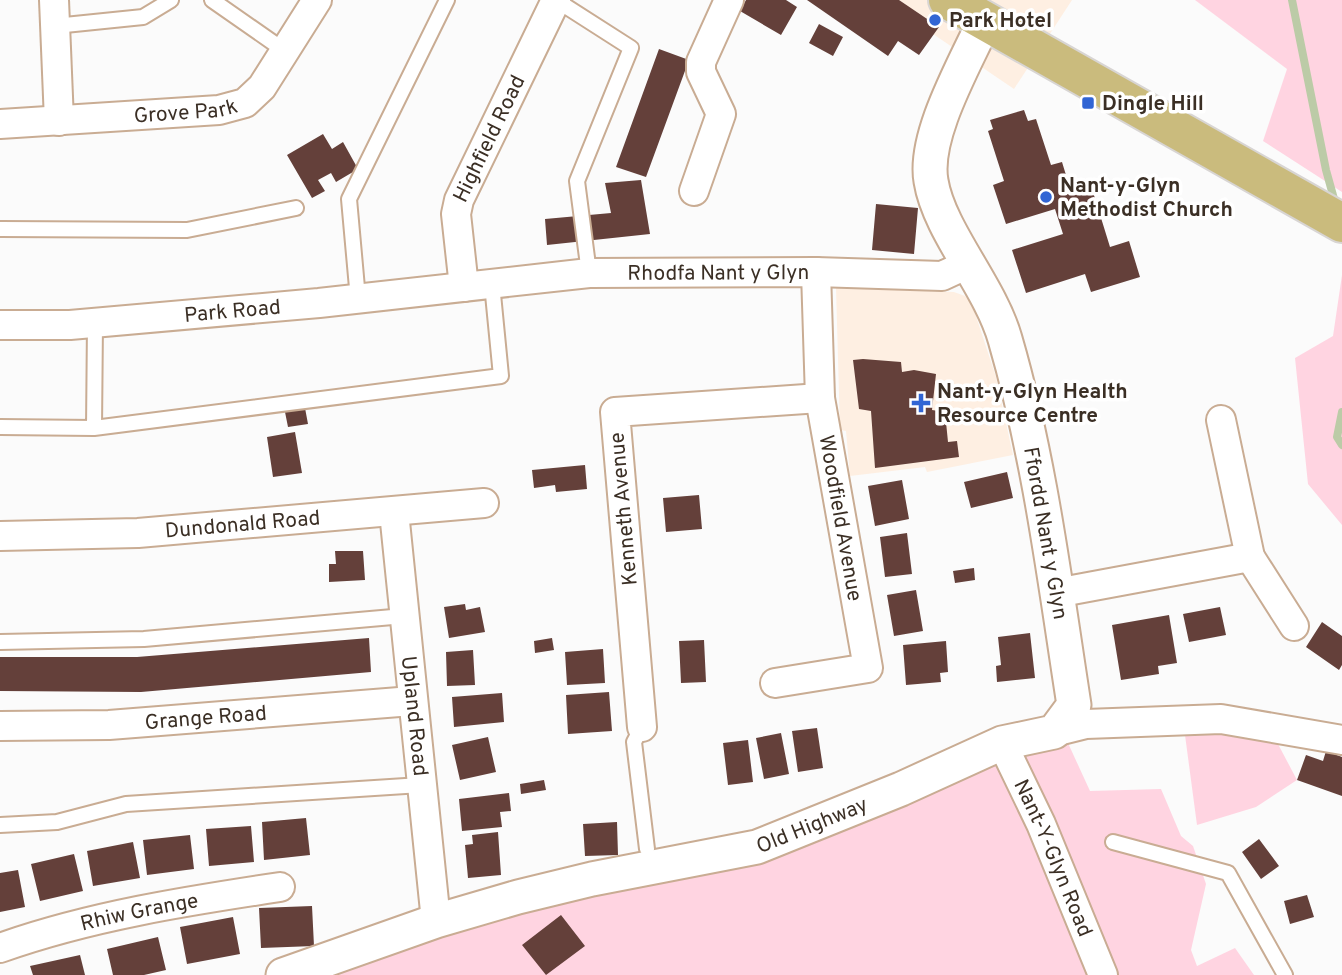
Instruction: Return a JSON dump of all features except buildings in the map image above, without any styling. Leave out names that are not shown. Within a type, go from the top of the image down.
[{"type":"main road","points":[[948,0],[1342,223]]},
{"type":"street","name":"Grove Park","points":[[0,124],[219,110],[245,103],[262,87],[317,0]]},
{"type":"street","name":"Highfield Road","points":[[464,287],[456,214],[459,200],[556,0]]},
{"type":"street","points":[[694,191],[721,114],[701,72],[701,62],[729,0]]},
{"type":"street","points":[[55,13],[59,121]]},
{"type":"street","name":"Ffordd Nant y Glyn","points":[[984,22],[938,127],[930,157],[930,181],[939,208],[992,304],[1005,338],[1031,445],[1074,705],[1054,732]]},
{"type":"street","name":"Rhodfa Nant y Glyn","points":[[464,287],[589,273],[816,272],[942,276],[970,263]]},
{"type":"street","name":"Woodfield Avenue","points":[[775,683],[868,668],[820,398],[816,272]]},
{"type":"street","name":"Park Road","points":[[0,326],[95,323],[464,287]]},
{"type":"street","name":"Kenneth Avenue","points":[[642,727],[615,412],[820,398]]},
{"type":"street","points":[[1222,420],[1250,557],[1294,626]]},
{"type":"street","name":"Dundonald Road","points":[[0,536],[138,533],[484,503]]},
{"type":"street","name":"Upland Road","points":[[394,512],[436,921]]},
{"type":"street","points":[[1056,593],[1250,557]]},
{"type":"street","name":"Grange Road","points":[[0,726],[109,724],[412,701]]},
{"type":"street","name":"Old Highway","points":[[283,975],[436,921],[592,879],[707,859],[757,847],[901,789],[1002,743],[1086,724],[1221,719],[1342,740]]},
{"type":"street","name":"Nant-Y-Glyn Road","points":[[1002,743],[1041,824],[1103,975]]},
{"type":"street","name":"Rhiw Grange","points":[[0,948],[92,922],[197,900],[280,887]]},
{"type":"lane","points":[[55,13],[143,17],[171,0]]},
{"type":"lane","points":[[212,0],[285,51]]},
{"type":"lane","points":[[358,299],[349,199],[447,0]]},
{"type":"lane","points":[[556,0],[631,48],[577,181],[589,273]]},
{"type":"lane","points":[[0,229],[187,230],[296,208]]},
{"type":"lane","points":[[0,427],[94,428],[501,376],[492,284]]},
{"type":"lane","points":[[94,428],[95,323]]},
{"type":"lane","points":[[0,642],[144,639],[404,617]]},
{"type":"lane","points":[[642,727],[634,742],[647,849]]},
{"type":"lane","points":[[0,825],[57,822],[126,804],[421,785]]},
{"type":"lane","points":[[1114,842],[1228,873],[1285,975]]},
{"type":"shaded area","points":[[883,0],[1072,0],[1014,89]]},
{"type":"shaded area","points":[[1195,0],[1342,0],[1342,192],[1263,141],[1287,69]]},
{"type":"shaded area","points":[[1342,275],[1342,525],[1308,484],[1295,358],[1333,336]]},
{"type":"shaded area","name":"Nant-y-Glyn Health Resource Centre","points":[[836,288],[954,292],[965,296],[972,304],[996,377],[1013,455],[927,472],[925,467],[850,476],[846,431],[840,430]]},
{"type":"shaded area","points":[[1183,720],[1269,727],[1297,780],[1256,807],[1197,825]]},
{"type":"shaded area","points":[[1062,730],[1090,791],[1161,789],[1181,836],[1193,846],[1206,884],[1191,950],[1197,966],[1235,948],[1254,975],[283,975],[702,860]]},
{"type":"waterway","points":[[1292,0],[1326,170],[1336,206]]},
{"type":"waterway","points":[[1342,412],[1337,437],[1342,445]]},
{"type":"place","name":"Park Hotel","points":[[935,20]]},
{"type":"place","name":"Dingle Hill","points":[[1088,103]]},
{"type":"place","name":"Nant-y-Glyn Methodist Church","points":[[1046,197]]},
{"type":"place","name":"Nant-y-Glyn Health Resource Centre","points":[[921,403]]}]
